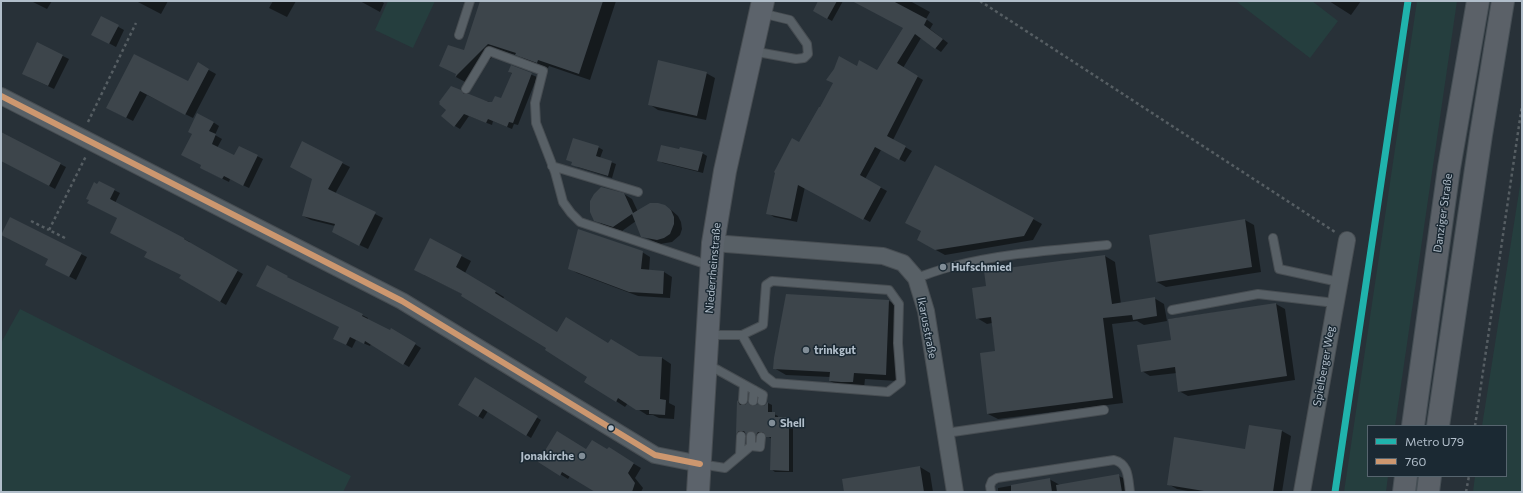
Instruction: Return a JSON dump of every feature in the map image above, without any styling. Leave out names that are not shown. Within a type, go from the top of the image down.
[{"type":"main road","name":"Danziger Straße","points":[[1413,425],[1450,168],[1478,1]]},
{"type":"main road","points":[[1438,425],[1481,135],[1503,1]]},
{"type":"main road","points":[[1404,492],[1406,477]]},
{"type":"main road","points":[[1428,492],[1430,477]]},
{"type":"street","name":"Niederrheinstraße","points":[[698,492],[713,243],[725,171],[762,7]]},
{"type":"street","points":[[1,96],[402,301],[655,455],[700,464]]},
{"type":"street","name":"Spielberger Weg","points":[[1302,492],[1346,240]]},
{"type":"street","name":"Ikarusstraße","points":[[713,243],[884,256],[903,263],[916,278],[926,311],[955,492]]},
{"type":"lane","points":[[459,35],[470,1]]},
{"type":"lane","points":[[751,51],[796,59],[804,58],[808,54],[809,50],[807,44],[790,20],[762,7]]},
{"type":"lane","points":[[466,89],[489,51],[543,71],[535,103],[536,123],[552,166],[563,202],[571,213],[580,222],[712,266]]},
{"type":"lane","points":[[552,166],[638,192]]},
{"type":"lane","points":[[1273,238],[1279,269],[1339,282]]},
{"type":"lane","points":[[916,278],[952,266],[1015,254],[1107,244]]},
{"type":"lane","points":[[707,335],[742,335],[763,325],[766,285],[772,281],[889,290],[899,304],[898,342],[901,382],[888,392],[774,383],[765,376],[742,335]]},
{"type":"lane","points":[[1172,310],[1258,294],[1335,303]]},
{"type":"lane","points":[[705,368],[716,369],[763,395],[762,401]]},
{"type":"lane","points":[[743,400],[744,385]]},
{"type":"lane","points":[[753,401],[754,390]]},
{"type":"lane","points":[[946,433],[1104,410]]},
{"type":"lane","points":[[740,456],[741,436]]},
{"type":"lane","points":[[700,464],[725,468],[751,446],[751,436]]},
{"type":"lane","points":[[751,446],[760,447],[760,437]]},
{"type":"lane","points":[[991,492],[990,486],[992,481],[997,478],[1114,460],[1122,463],[1126,468],[1130,492]]},
{"type":"path","points":[[980,1],[1346,240]]},
{"type":"path","points":[[49,230],[136,23]]},
{"type":"path","points":[[1475,425],[1522,105]]},
{"type":"path","points":[[32,221],[65,238]]},
{"type":"path","points":[[1466,492],[1468,477]]},
{"type":"green space","points":[[388,1],[435,1],[413,48],[375,30]]},
{"type":"green space","points":[[1312,1],[1338,21],[1310,58],[1237,2]]},
{"type":"green space","points":[[1417,1],[1457,1],[1395,425],[1367,425],[1367,477],[1388,477],[1386,492],[1344,492]]},
{"type":"green space","points":[[1522,173],[1522,492],[1473,492],[1475,477],[1507,477],[1507,425],[1482,425]]},
{"type":"green space","points":[[20,309],[351,476],[343,492],[1,492],[1,343]]},
{"type":"building","points":[[480,1],[603,1],[579,74],[538,60],[537,63],[515,55],[516,53],[488,44],[455,77],[456,74],[439,66],[448,45],[464,50]]},
{"type":"building","points":[[818,1],[837,1],[827,19],[813,11]]},
{"type":"building","points":[[852,1],[893,1],[927,19],[924,25],[943,39],[935,49],[915,34],[897,63],[918,76],[887,136],[906,146],[899,160],[875,147],[860,175],[881,187],[863,220],[798,185],[791,219],[766,214],[774,172],[792,138],[799,142],[820,107],[833,83],[826,80],[834,69],[839,56],[857,66],[859,60],[877,70],[903,28]]},
{"type":"building","points":[[101,16],[119,25],[109,44],[91,35]]},
{"type":"building","points":[[37,42],[63,55],[48,86],[22,74]]},
{"type":"building","points":[[134,54],[188,81],[198,62],[209,69],[185,115],[140,91],[126,118],[106,108]]},
{"type":"building","points":[[658,60],[707,72],[697,116],[648,105]]},
{"type":"building","points":[[511,65],[532,73],[513,123],[509,122],[507,127],[488,119],[486,123],[464,114],[454,127],[441,116],[446,110],[439,104],[439,102],[451,86],[461,90],[464,94],[469,94],[489,102],[492,102],[495,96],[501,98],[512,73],[508,72]]},
{"type":"building","points":[[197,113],[214,122],[209,131],[216,134],[212,144],[234,155],[239,146],[258,155],[243,186],[224,176],[222,179],[200,168],[201,165],[181,155],[192,134],[188,132]]},
{"type":"building","points":[[1,132],[61,163],[49,186],[1,161]]},
{"type":"building","points":[[573,138],[599,146],[596,156],[612,161],[608,176],[571,165],[572,162],[566,160]]},
{"type":"building","points":[[302,141],[343,162],[328,189],[376,212],[359,246],[332,232],[335,224],[302,216],[312,179],[290,167]]},
{"type":"building","points":[[661,145],[703,152],[698,171],[657,161]]},
{"type":"building","points":[[935,165],[1034,218],[1024,236],[935,250],[917,240],[921,231],[905,223]]},
{"type":"building","points":[[99,181],[115,189],[110,199],[184,238],[238,270],[220,302],[179,278],[181,275],[144,257],[147,252],[110,233],[117,218],[87,203],[89,200],[86,199],[94,182],[97,184]]},
{"type":"building","points":[[601,187],[624,193],[633,213],[650,203],[665,205],[671,210],[674,217],[674,224],[670,234],[657,240],[641,237],[632,214],[613,227],[594,221],[590,212],[590,201]]},
{"type":"building","points":[[10,217],[82,253],[69,277],[45,265],[48,259],[1,235]]},
{"type":"building","points":[[1245,219],[1252,267],[1156,282],[1149,235]]},
{"type":"building","points":[[578,229],[643,251],[641,269],[664,271],[663,294],[629,292],[568,269]]},
{"type":"building","points":[[430,238],[462,255],[456,267],[496,291],[495,293],[557,332],[566,317],[608,343],[611,339],[639,356],[662,357],[660,399],[666,400],[665,415],[649,414],[649,410],[636,410],[618,398],[616,402],[584,382],[587,377],[545,350],[546,348],[461,296],[462,294],[414,270]]},
{"type":"building","points":[[1105,255],[1112,304],[1155,297],[1157,316],[1133,320],[1132,315],[1103,318],[1113,398],[987,414],[980,353],[995,351],[991,317],[976,319],[972,288],[986,286],[984,271]]},
{"type":"building","points":[[267,265],[288,276],[287,277],[363,314],[362,316],[390,330],[391,328],[416,343],[403,365],[365,341],[364,344],[350,337],[346,345],[333,339],[339,327],[256,286]]},
{"type":"building","points":[[786,294],[889,300],[886,375],[854,373],[853,382],[841,382],[829,381],[830,372],[773,369]]},
{"type":"building","points":[[1276,303],[1287,376],[1178,392],[1175,367],[1141,372],[1137,345],[1171,340],[1168,319]]},
{"type":"building","points":[[475,377],[538,416],[526,436],[483,409],[478,417],[458,405]]},
{"type":"building","points":[[737,400],[740,405],[745,405],[748,402],[753,406],[758,404],[764,406],[768,402],[768,412],[775,412],[775,417],[789,417],[789,471],[770,470],[771,437],[766,437],[762,432],[758,432],[756,435],[751,431],[746,434],[744,431],[739,431],[736,434]]},
{"type":"building","points":[[1249,425],[1282,430],[1273,492],[1210,492],[1167,485],[1174,437],[1245,449]]},
{"type":"building","name":"Jonakirche","points":[[557,431],[586,449],[592,440],[607,449],[609,447],[634,463],[628,473],[635,483],[632,492],[595,492],[562,472],[560,476],[538,462]]},
{"type":"building","points":[[920,466],[924,492],[844,492],[842,479]]},
{"type":"building","points":[[1119,474],[1122,492],[1057,492],[1056,485]]},
{"type":"building","points":[[1050,478],[1052,492],[1011,492],[1011,485]]},
{"type":"metro line","name":"U79","points":[[1335,492],[1408,1]]},
{"type":"transit line","name":"760","points":[[1,96],[402,301],[655,455],[700,464]]},
{"type":"place","name":"Hufschmied","points":[[943,267]]},
{"type":"place","name":"trinkgut","points":[[806,350]]},
{"type":"place","name":"Shell","points":[[772,423]]},
{"type":"place","name":"Jonakirche","points":[[582,456]]}]
